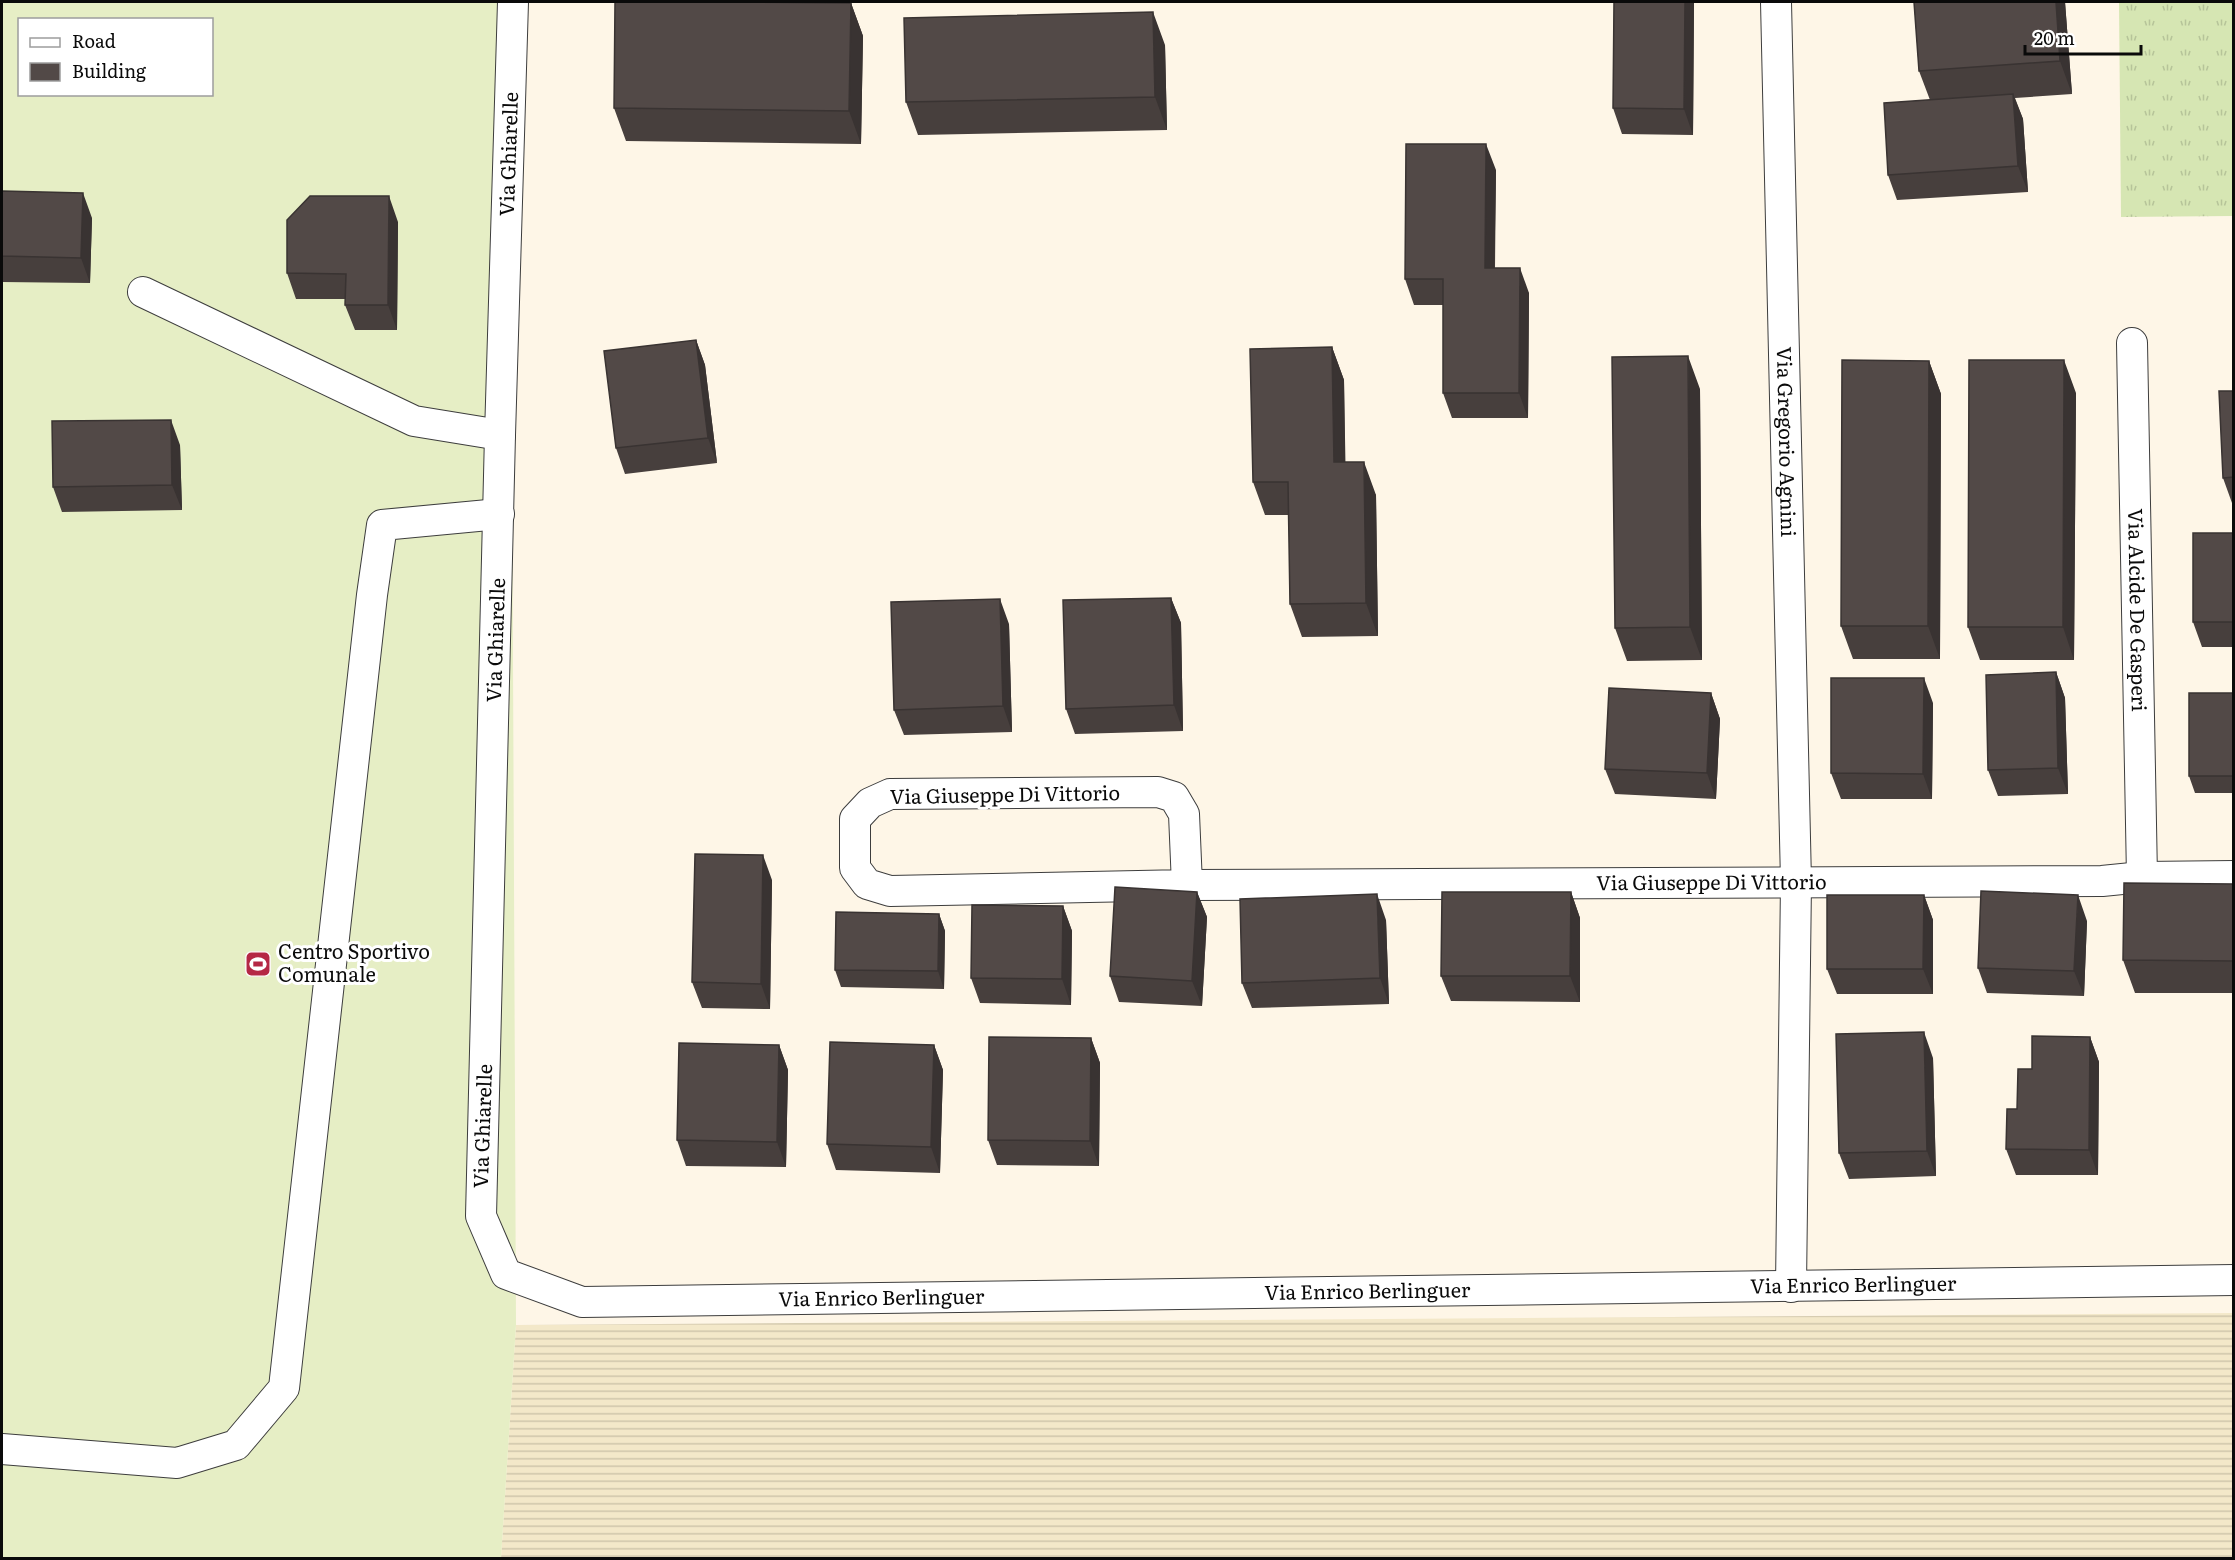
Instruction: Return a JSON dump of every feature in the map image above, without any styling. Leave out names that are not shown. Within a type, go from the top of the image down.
[{"type":"street","name":"Via Ghiarelle","points":[[507,1274],[481,1216],[513,2]]},
{"type":"street","name":"Via Gregorio Agnini","points":[[1776,2],[1796,882],[1791,1287]]},
{"type":"street","points":[[143,292],[414,421],[500,435]]},
{"type":"street","name":"Via Alcide De Gasperi","points":[[2132,344],[2142,878]]},
{"type":"street","points":[[2,1449],[177,1463],[236,1445],[284,1388],[372,595],[382,525],[499,514]]},
{"type":"street","name":"Via Giuseppe Di Vittorio","points":[[1187,885],[1184,814],[1174,798],[1158,792],[890,794],[870,803],[855,819],[855,868],[867,884],[890,891],[1187,885],[2102,881],[2234,876]]},
{"type":"street","name":"Via Enrico Berlinguer","points":[[507,1274],[582,1302],[2234,1280]]},
{"type":"shaded area","points":[[2233,1313],[2233,1558],[501,1558],[516,1325]]},
{"type":"green space","name":"Centro Sportivo Comunale","points":[[2,2],[504,2],[511,218],[516,1325],[501,1558],[2,1558]]},
{"type":"green space","points":[[2119,2],[2233,2],[2233,216],[2121,217]]},
{"type":"building","points":[[615,2],[851,3],[849,111],[614,108]]},
{"type":"building","points":[[1614,2],[1685,2],[1684,109],[1613,108]]},
{"type":"building","points":[[1914,2],[2056,2],[2060,61],[1919,71]]},
{"type":"building","points":[[1153,12],[1155,97],[906,102],[904,18]]},
{"type":"building","points":[[2013,94],[2018,166],[1888,175],[1884,103]]},
{"type":"building","points":[[1406,144],[1486,144],[1485,268],[1520,268],[1519,393],[1443,393],[1443,279],[1405,279]]},
{"type":"building","points":[[2,191],[83,193],[81,258],[2,256]]},
{"type":"building","points":[[310,196],[389,196],[388,305],[345,305],[346,274],[287,273],[287,220]]},
{"type":"building","points":[[696,340],[708,438],[616,448],[604,351]]},
{"type":"building","points":[[1332,347],[1334,462],[1364,462],[1366,603],[1290,604],[1288,482],[1253,482],[1250,349]]},
{"type":"building","points":[[1688,356],[1690,627],[1615,628],[1612,357]]},
{"type":"building","points":[[1842,360],[1929,361],[1928,626],[1841,626]]},
{"type":"building","points":[[1969,360],[2064,360],[2063,627],[1968,627]]},
{"type":"building","points":[[2219,391],[2234,391],[2234,477],[2223,478]]},
{"type":"building","points":[[171,420],[172,485],[53,487],[52,421]]},
{"type":"building","points":[[2193,533],[2234,533],[2234,622],[2193,622]]},
{"type":"building","points":[[1171,598],[1174,705],[1066,709],[1063,600]]},
{"type":"building","points":[[1000,599],[1003,706],[894,710],[891,602]]},
{"type":"building","points":[[2056,672],[2058,768],[1988,770],[1986,675]]},
{"type":"building","points":[[1831,678],[1924,678],[1923,774],[1831,773]]},
{"type":"building","points":[[1609,688],[1711,693],[1707,773],[1605,769]]},
{"type":"building","points":[[2189,693],[2234,693],[2234,776],[2189,776]]},
{"type":"building","points":[[695,854],[763,855],[761,984],[692,982]]},
{"type":"building","points":[[2124,883],[2234,884],[2234,961],[2123,960]]},
{"type":"building","points":[[1115,887],[1197,892],[1192,981],[1110,976]]},
{"type":"building","points":[[1981,891],[2078,895],[2074,971],[1978,968]]},
{"type":"building","points":[[1442,892],[1571,892],[1570,976],[1441,976]]},
{"type":"building","points":[[1377,894],[1380,978],[1242,983],[1240,899]]},
{"type":"building","points":[[1827,895],[1924,895],[1923,969],[1827,969]]},
{"type":"building","points":[[972,905],[1063,906],[1062,979],[971,978]]},
{"type":"building","points":[[836,912],[939,914],[938,971],[835,970]]},
{"type":"building","points":[[1924,1032],[1927,1151],[1839,1153],[1836,1034]]},
{"type":"building","points":[[2032,1036],[2090,1037],[2089,1150],[2006,1149],[2007,1109],[2017,1109],[2018,1069],[2032,1069]]},
{"type":"building","points":[[989,1037],[1091,1038],[1090,1141],[988,1140]]},
{"type":"building","points":[[830,1042],[934,1045],[931,1147],[827,1144]]},
{"type":"building","points":[[679,1043],[779,1045],[777,1142],[677,1140]]},
{"type":"place","name":"Centro Sportivo Comunale","points":[[258,964]]}]
